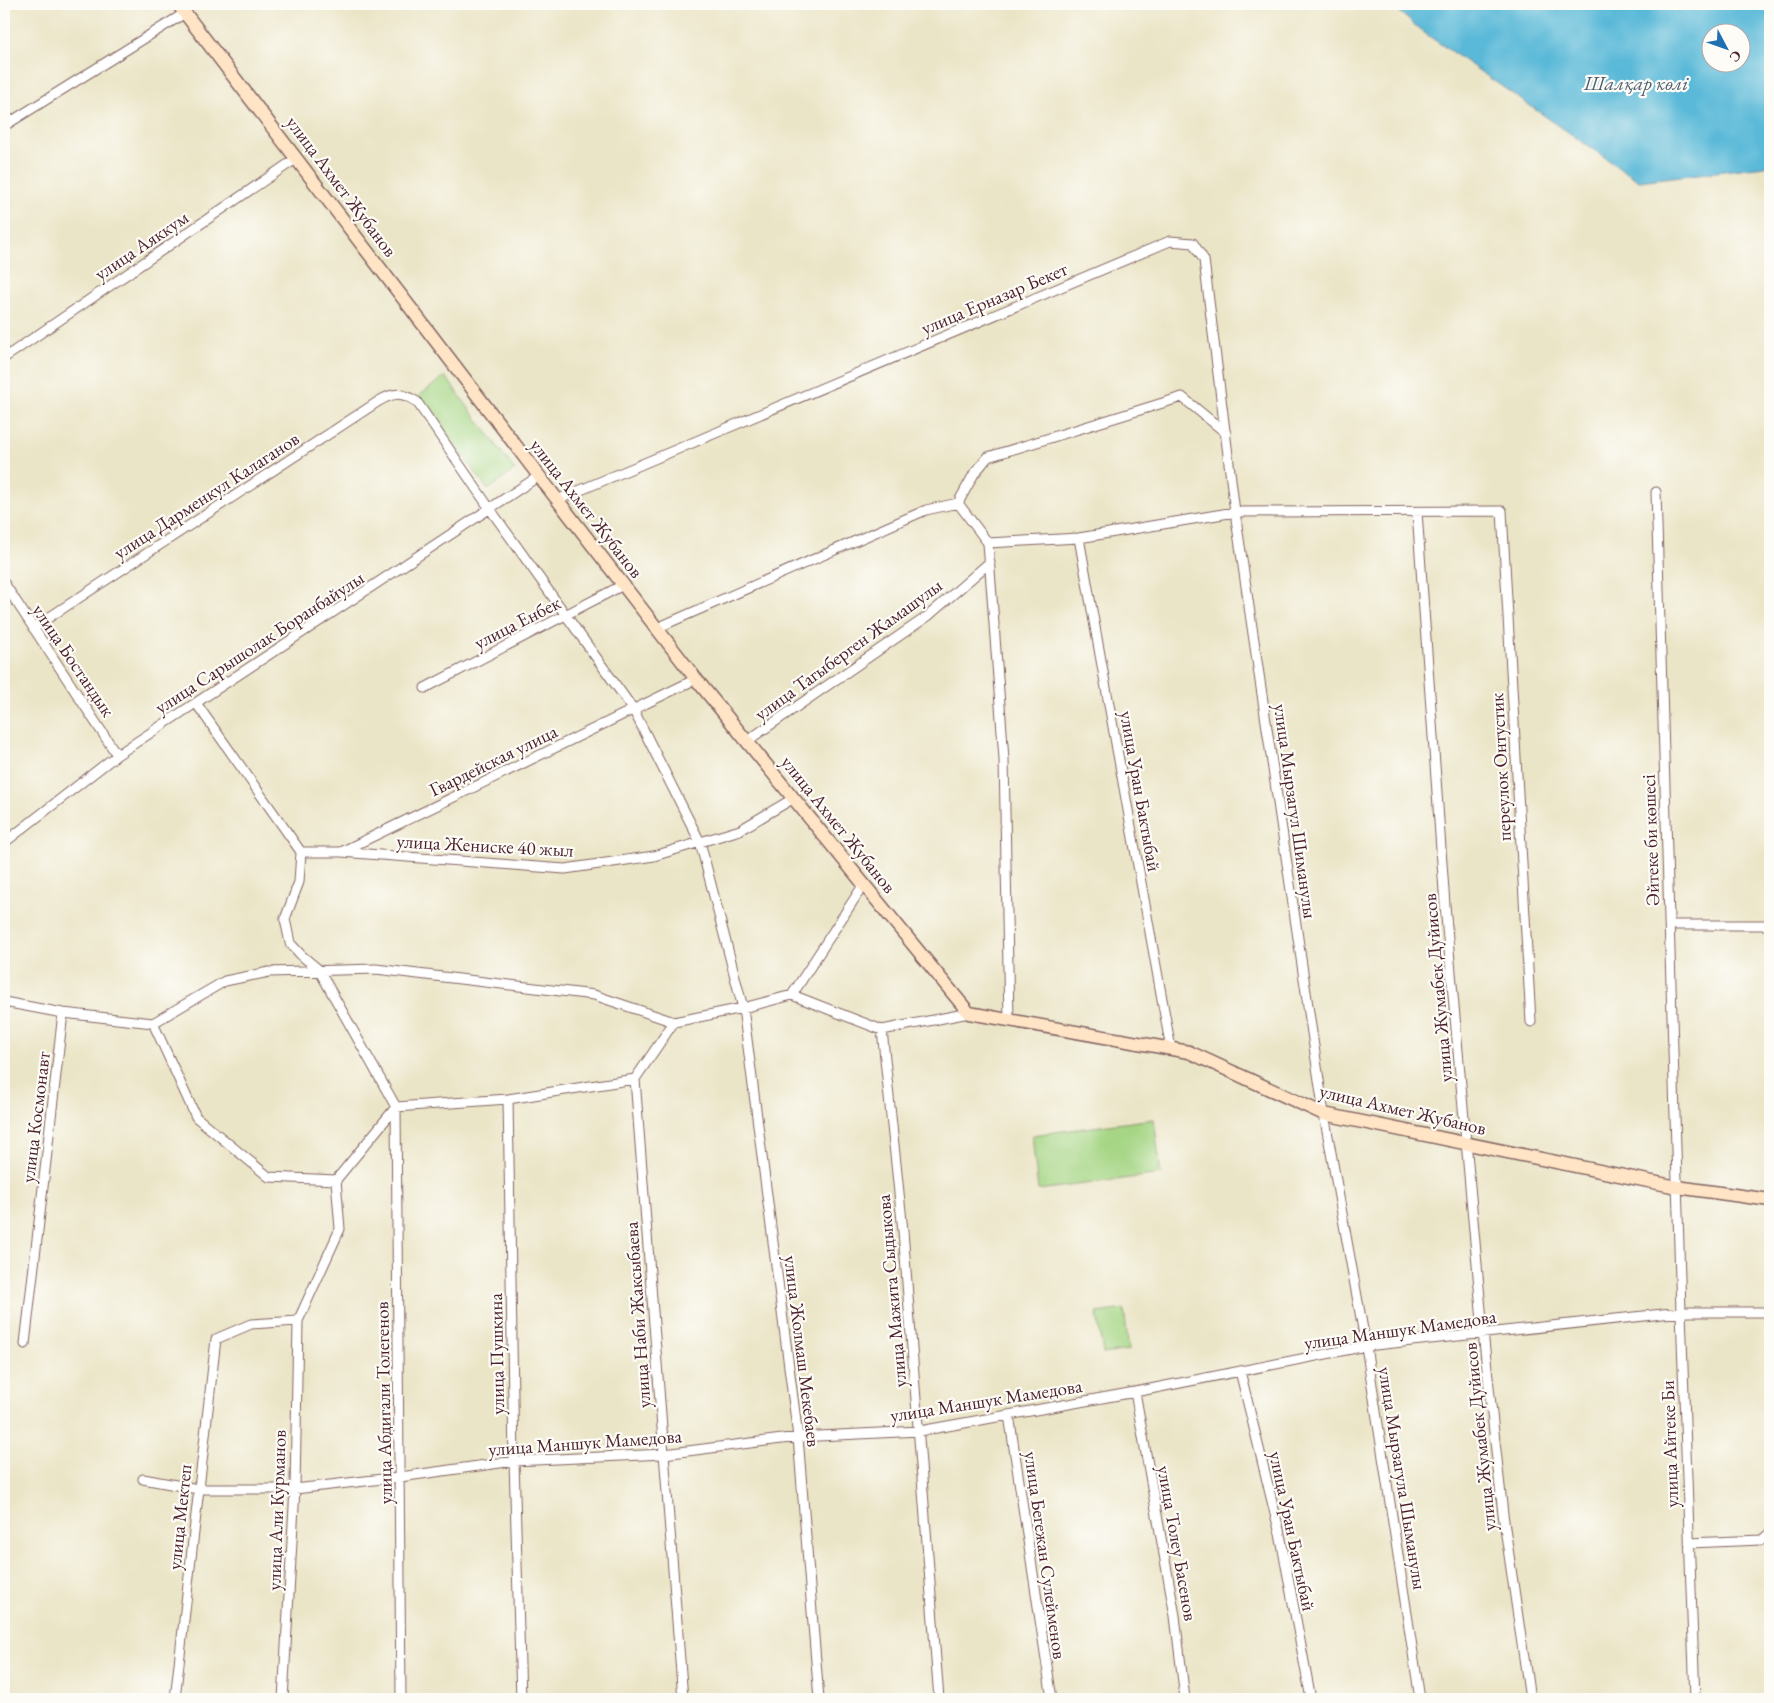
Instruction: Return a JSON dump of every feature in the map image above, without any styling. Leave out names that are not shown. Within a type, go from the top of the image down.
[{"type":"main road","name":"улица Ахмет Жубанов","points":[[181,8],[696,679],[969,1013],[1189,1052],[1324,1114],[1677,1187],[1770,1200]]},
{"type":"street","points":[[4,126],[181,8]]},
{"type":"street","name":"улица Аяккум","points":[[4,358],[297,158]]},
{"type":"street","name":"улица Ерназар Бекет","points":[[557,500],[1170,241],[1193,243],[1204,260],[1235,512]]},
{"type":"street","name":"улица Жолмаш Мекебаев","points":[[398,393],[408,396],[417,402],[490,509],[633,709],[700,842],[743,1008],[798,1438],[819,1699]]},
{"type":"street","name":"улица Дарменкул Калаганов","points":[[33,628],[379,400],[388,395],[398,393]]},
{"type":"street","points":[[657,628],[926,510],[958,503],[974,474],[988,457],[1182,397],[1226,433]]},
{"type":"street","name":"улица Сарышолак Боранбайулы","points":[[4,843],[118,755],[539,476]]},
{"type":"street","name":"Әйтеке би көшесі","points":[[1656,492],[1677,1187]]},
{"type":"street","points":[[958,503],[988,543],[990,562],[1004,760],[1009,1020]]},
{"type":"street","name":"переулок Онтустик","points":[[1417,512],[1502,511],[1531,1022]]},
{"type":"street","points":[[988,543],[1079,538],[1235,512],[1417,512]]},
{"type":"street","name":"улица Мырзагул Шиманулы","points":[[1235,512],[1324,1114]]},
{"type":"street","name":"улица Жумабек Дуйисов","points":[[1417,512],[1445,905],[1484,1332],[1503,1514],[1530,1699]]},
{"type":"street","name":"улица Уран Бактыбай","points":[[1079,538],[1171,1048]]},
{"type":"street","name":"улица Тагыберген Жамашулы","points":[[747,741],[928,616],[990,562]]},
{"type":"street","name":"улица Бостандык","points":[[4,584],[118,755]]},
{"type":"street","name":"улица Енбек","points":[[425,688],[623,585]]},
{"type":"street","name":"Гвардейская улица","points":[[301,852],[341,852],[696,679]]},
{"type":"street","points":[[196,703],[301,852],[299,882],[285,919],[290,943],[319,970],[396,1107]]},
{"type":"street","name":"улица Жениске 40 жыл","points":[[341,852],[565,869],[654,856],[740,830],[794,798]]},
{"type":"street","points":[[792,995],[864,884]]},
{"type":"street","points":[[1669,925],[1770,925]]},
{"type":"street","points":[[4,1002],[63,1013],[153,1022],[225,981],[269,972],[376,969],[594,994],[674,1022],[743,1008],[792,995],[882,1030],[969,1013]]},
{"type":"street","name":"улица Космонавт","points":[[25,1344],[63,1013]]},
{"type":"street","points":[[153,1022],[196,1118],[269,1177],[336,1180]]},
{"type":"street","points":[[298,1321],[340,1229],[336,1180],[396,1107],[508,1099],[635,1079],[674,1022]]},
{"type":"street","name":"улица Мажита Сыдыкова","points":[[882,1030],[903,1231],[920,1431],[939,1699]]},
{"type":"street","name":"улица Наби Жаксыбаева","points":[[635,1079],[683,1699]]},
{"type":"street","name":"улица Пушкина","points":[[508,1099],[514,1461],[521,1699]]},
{"type":"street","name":"улица Абдигали Толегенов","points":[[396,1107],[401,1699]]},
{"type":"street","name":"улица Мырзагула Шыманулы","points":[[1324,1114],[1366,1346],[1420,1699]]},
{"type":"street","name":"улица Айтеке Би","points":[[1677,1187],[1695,1699]]},
{"type":"street","name":"улица Маншук Мамедова","points":[[144,1479],[198,1489],[295,1489],[514,1461],[664,1454],[798,1438],[920,1431],[1135,1392],[1366,1346],[1681,1312],[1770,1312]]},
{"type":"street","name":"улица Мектеп","points":[[175,1699],[216,1339],[251,1324],[298,1321]]},
{"type":"street","name":"улица Али Курманов","points":[[283,1699],[295,1489],[298,1321]]},
{"type":"street","name":"улица Уран Бактыбай","points":[[1240,1371],[1280,1534],[1311,1699]]},
{"type":"street","name":"улица Толеу Басенов","points":[[1135,1392],[1175,1616],[1185,1699]]},
{"type":"street","name":"улица Бегежан Сулейменов","points":[[1009,1415],[1052,1699]]},
{"type":"street","points":[[1689,1543],[1762,1540],[1770,1533]]},
{"type":"green space","points":[[445,376],[515,470],[488,490],[419,396]]},
{"type":"green space","points":[[1154,1119],[1161,1174],[1038,1190],[1032,1135]]},
{"type":"green space","points":[[1124,1309],[1129,1350],[1103,1354],[1097,1313]]},
{"type":"water","name":"Шалқар көлі","points":[[1390,4],[1770,4],[1770,164],[1639,181],[1423,32]]}]
